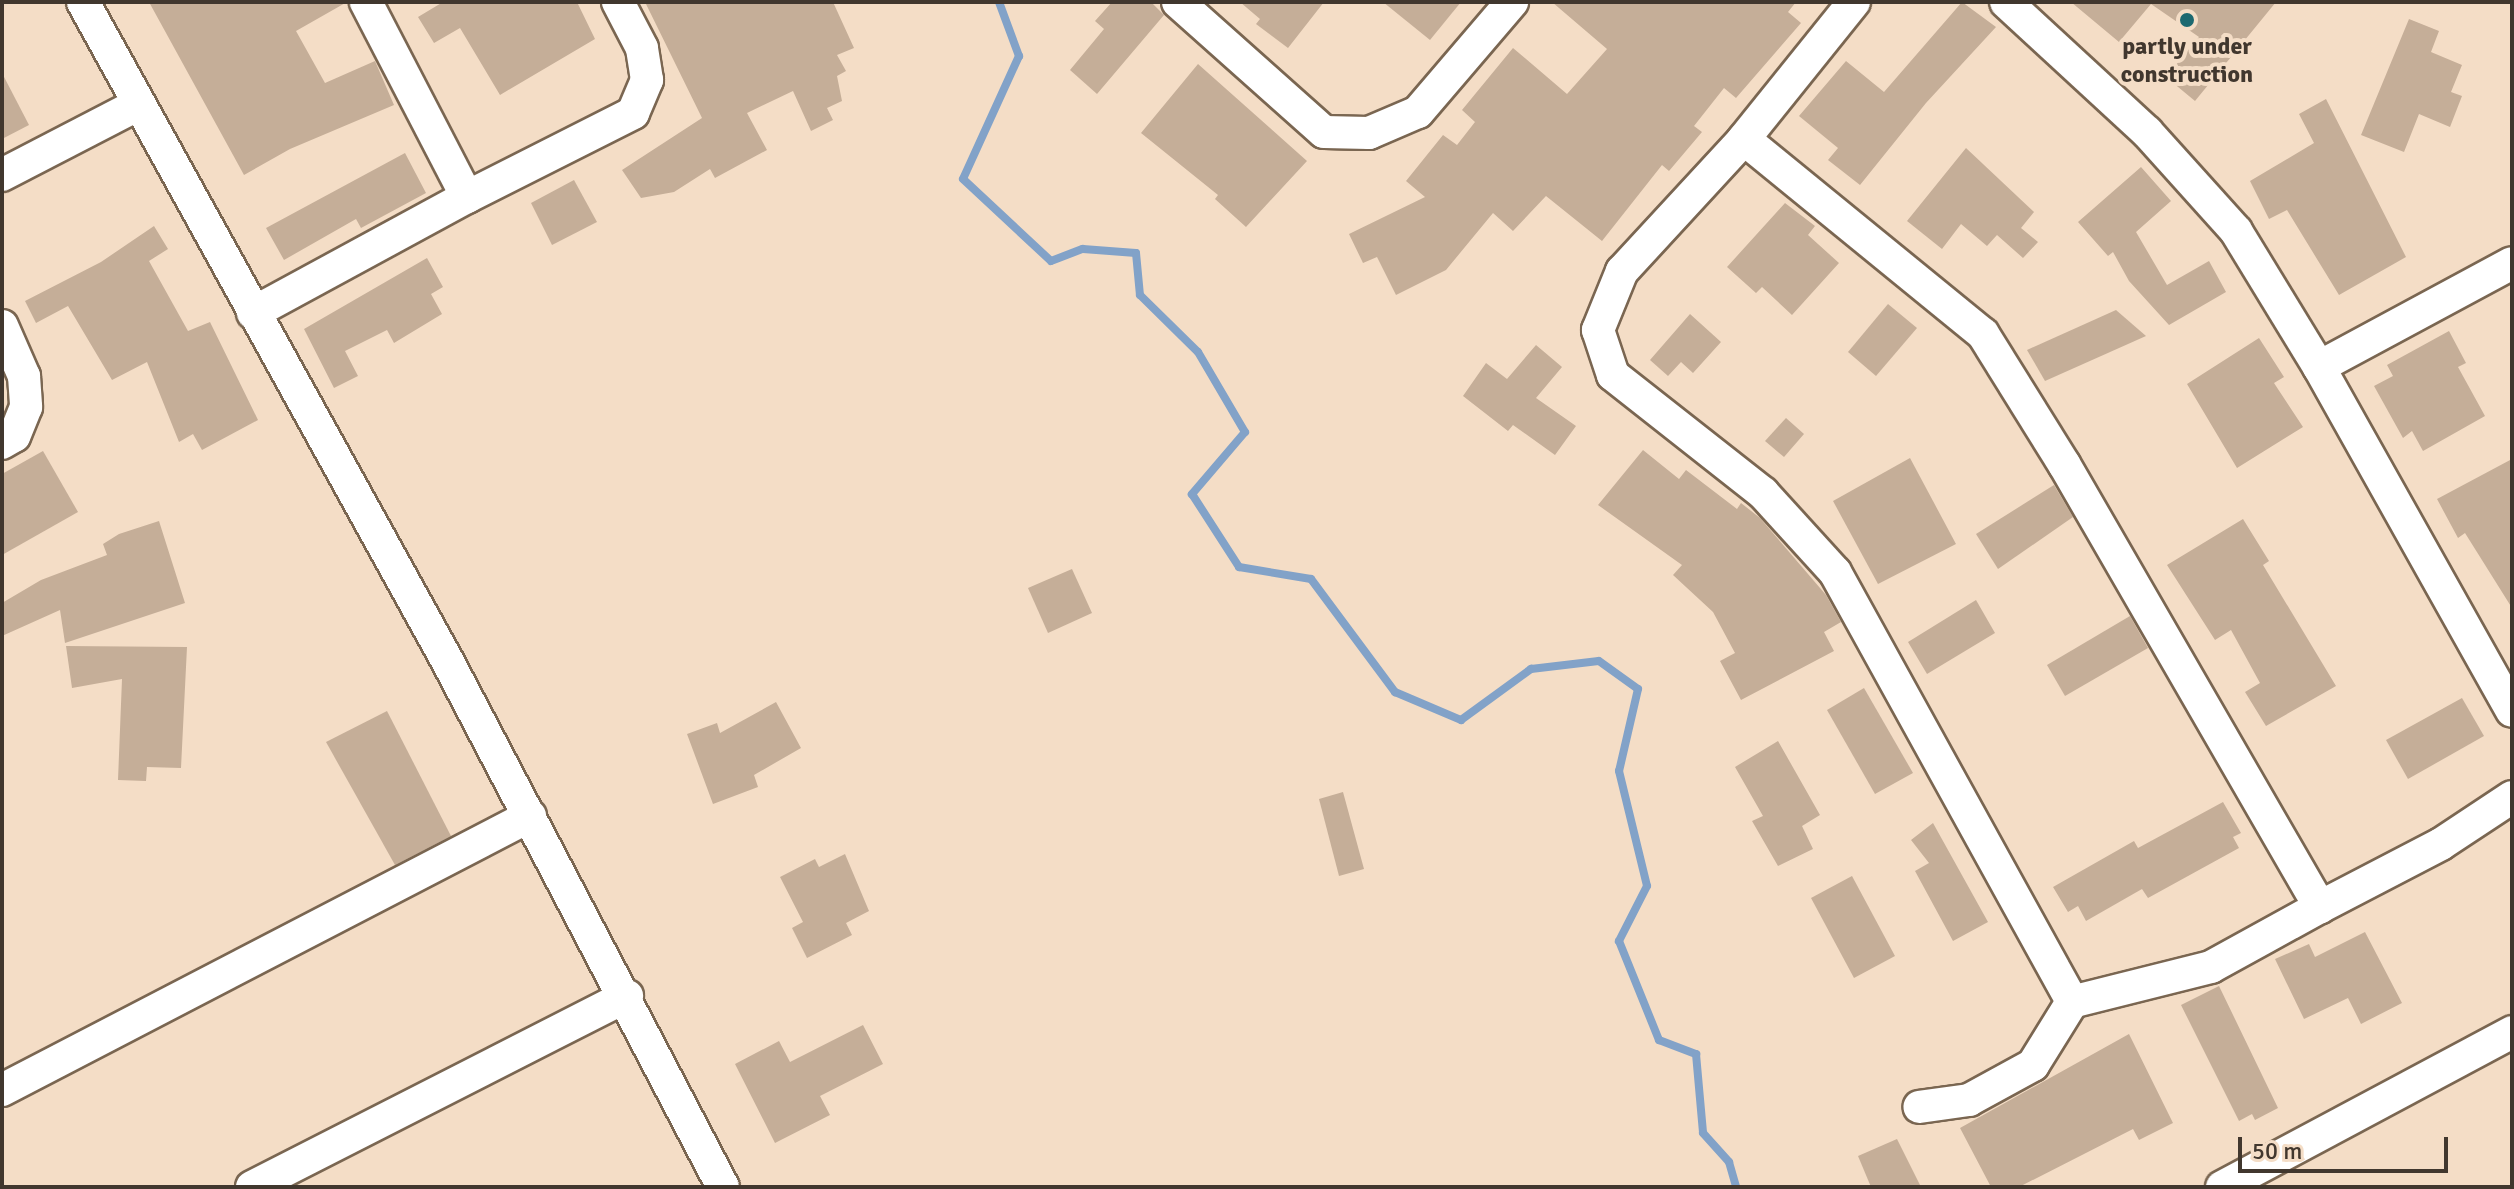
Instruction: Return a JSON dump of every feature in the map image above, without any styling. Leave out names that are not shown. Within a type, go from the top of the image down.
[{"type":"street","points":[[83,2],[530,816],[627,996],[723,1187]]},
{"type":"street","points":[[366,2],[467,197]]},
{"type":"street","points":[[253,313],[467,197],[633,113],[647,80],[642,48],[618,2]]},
{"type":"street","points":[[1178,2],[1324,132],[1369,133],[1418,112],[1512,2]]},
{"type":"street","points":[[1854,2],[1744,139],[1622,271],[1598,330],[1613,375],[1763,493],[1835,572],[2072,1002]]},
{"type":"street","points":[[2006,2],[2147,132],[2236,231],[2319,367],[2512,711]]},
{"type":"street","points":[[2,175],[139,104]]},
{"type":"street","points":[[1744,139],[1983,334],[2064,464],[2320,907]]},
{"type":"street","points":[[2319,367],[2512,263]]},
{"type":"street","points":[[2,326],[24,376],[26,407],[14,436],[2,443]]},
{"type":"street","points":[[1919,1107],[1969,1100],[2033,1065],[2072,1002],[2211,967],[2441,844],[2512,797]]},
{"type":"street","points":[[2,1090],[530,816]]},
{"type":"street","points":[[252,1187],[627,996]]},
{"type":"street","points":[[2222,1187],[2512,1032]]},
{"type":"building","points":[[149,2],[347,2],[296,31],[325,83],[375,61],[394,105],[290,149],[244,175]]},
{"type":"building","points":[[443,2],[577,2],[595,39],[500,95],[460,28],[434,43],[418,17]]},
{"type":"building","points":[[645,2],[833,2],[854,48],[837,55],[846,71],[837,76],[842,101],[827,108],[833,120],[811,131],[793,91],[747,113],[767,150],[715,178],[710,169],[674,192],[641,198],[622,170],[702,118]]},
{"type":"building","points":[[1112,2],[1151,2],[1164,15],[1097,94],[1070,70],[1104,29],[1095,21]]},
{"type":"building","points":[[1240,2],[1324,2],[1288,48],[1256,24],[1260,19]]},
{"type":"building","points":[[1383,2],[1461,2],[1430,40]]},
{"type":"building","points":[[1552,2],[1796,2],[1788,12],[1801,23],[1736,98],[1724,88],[1694,126],[1702,132],[1669,171],[1662,165],[1602,241],[1546,196],[1513,231],[1493,213],[1446,270],[1396,295],[1377,257],[1363,263],[1349,234],[1425,197],[1406,181],[1443,135],[1457,145],[1475,122],[1462,110],[1513,48],[1567,94],[1607,49]]},
{"type":"building","points":[[1962,2],[1996,27],[1926,103],[1860,185],[1828,160],[1838,148],[1799,116],[1846,61],[1884,92]]},
{"type":"building","points":[[2071,2],[2276,2],[2195,101],[2166,77],[2199,37],[2151,4],[2119,42]]},
{"type":"building","points":[[2409,19],[2439,31],[2431,52],[2462,65],[2451,92],[2462,96],[2450,127],[2419,114],[2404,152],[2361,135]]},
{"type":"building","points":[[1198,64],[1307,161],[1246,227],[1215,199],[1218,195],[1141,133]]},
{"type":"building","points":[[2,73],[29,125],[2,139]]},
{"type":"building","points":[[2326,99],[2406,257],[2339,295],[2287,210],[2269,219],[2250,181],[2314,143],[2299,114]]},
{"type":"building","points":[[1966,148],[2034,212],[2021,228],[2038,242],[2023,258],[1997,235],[1987,246],[1961,224],[1942,249],[1907,221]]},
{"type":"building","points":[[405,153],[426,193],[361,228],[356,219],[284,260],[266,228]]},
{"type":"building","points":[[2141,167],[2171,201],[2136,232],[2167,285],[2209,261],[2226,292],[2169,325],[2129,281],[2113,252],[2108,256],[2078,222]]},
{"type":"building","points":[[574,180],[597,222],[552,245],[531,203]]},
{"type":"building","points":[[1785,203],[1815,226],[1808,235],[1839,263],[1792,315],[1762,287],[1756,293],[1727,267]]},
{"type":"building","points":[[154,226],[168,249],[149,261],[188,331],[210,322],[258,420],[202,450],[193,434],[179,442],[147,362],[112,380],[68,306],[36,323],[25,301],[101,262]]},
{"type":"building","points":[[427,258],[443,287],[431,294],[442,314],[394,343],[387,330],[345,351],[358,376],[334,388],[304,329]]},
{"type":"building","points":[[1888,304],[1917,328],[1876,376],[1848,352]]},
{"type":"building","points":[[2116,310],[2146,336],[2045,381],[2027,350]]},
{"type":"building","points":[[1690,314],[1721,342],[1693,373],[1681,362],[1668,376],[1650,360]]},
{"type":"building","points":[[2449,331],[2466,363],[2458,367],[2485,416],[2423,451],[2412,431],[2403,438],[2374,386],[2393,376],[2387,365]]},
{"type":"building","points":[[2259,338],[2284,377],[2274,383],[2303,427],[2237,468],[2187,384]]},
{"type":"building","points":[[1536,345],[1562,367],[1536,398],[1576,426],[1555,455],[1513,425],[1508,431],[1463,396],[1486,363],[1507,379]]},
{"type":"building","points":[[1786,418],[1804,434],[1784,457],[1765,441]]},
{"type":"building","points":[[1643,450],[1679,479],[1686,470],[1737,509],[1741,503],[1760,518],[1826,595],[1841,622],[1824,632],[1834,651],[1741,700],[1720,661],[1735,653],[1713,612],[1673,575],[1682,565],[1598,505]]},
{"type":"building","points":[[43,451],[78,512],[2,555],[2,474]]},
{"type":"building","points":[[1910,458],[1956,544],[1878,584],[1833,501]]},
{"type":"building","points":[[2512,459],[2512,608],[2465,533],[2458,538],[2437,499]]},
{"type":"building","points":[[2054,485],[2073,517],[1998,569],[1976,534]]},
{"type":"building","points":[[2243,519],[2269,561],[2263,565],[2336,686],[2266,726],[2245,692],[2260,683],[2231,630],[2215,640],[2167,565]]},
{"type":"building","points":[[159,521],[185,603],[65,643],[60,610],[2,636],[2,603],[41,580],[107,555],[103,544],[119,534]]},
{"type":"building","points":[[1072,569],[1092,613],[1048,633],[1028,588]]},
{"type":"building","points":[[1976,600],[1995,633],[1927,674],[1908,642]]},
{"type":"building","points":[[2130,616],[2148,648],[2065,696],[2047,665]]},
{"type":"building","points":[[66,646],[187,647],[181,768],[147,767],[146,781],[118,780],[122,679],[72,688]]},
{"type":"building","points":[[1864,688],[1913,773],[1875,794],[1827,710]]},
{"type":"building","points":[[2462,698],[2484,736],[2408,779],[2386,740]]},
{"type":"building","points":[[776,702],[801,748],[754,775],[758,787],[713,804],[687,734],[717,723],[720,733]]},
{"type":"building","points":[[387,711],[451,836],[395,865],[326,742]]},
{"type":"building","points":[[1778,741],[1820,815],[1802,826],[1813,849],[1778,866],[1752,821],[1763,816],[1735,767]]},
{"type":"building","points":[[1343,792],[1364,869],[1339,876],[1319,799]]},
{"type":"building","points":[[2223,802],[2241,833],[2233,837],[2239,848],[2148,898],[2142,889],[2086,921],[2078,906],[2068,912],[2053,887],[2134,841],[2138,848]]},
{"type":"building","points":[[1933,823],[1988,922],[1953,941],[1915,871],[1929,863],[1911,840]]},
{"type":"building","points":[[845,854],[869,911],[846,923],[852,935],[807,958],[792,928],[803,922],[780,877],[815,859],[819,867]]},
{"type":"building","points":[[1852,876],[1895,956],[1854,978],[1811,898]]},
{"type":"building","points":[[2365,932],[2402,1003],[2361,1024],[2348,998],[2304,1019],[2275,959],[2309,944],[2315,957]]},
{"type":"building","points":[[2219,986],[2278,1108],[2255,1120],[2252,1114],[2239,1121],[2181,1005]]},
{"type":"building","points":[[863,1025],[883,1064],[820,1096],[830,1115],[775,1143],[735,1064],[779,1041],[790,1062]]},
{"type":"building","points":[[2129,1034],[2173,1123],[2139,1140],[2133,1129],[2019,1187],[1991,1187],[1960,1128]]},
{"type":"building","points":[[1897,1139],[1921,1187],[1871,1187],[1858,1156]]},
{"type":"waterway","points":[[999,2],[1019,56],[963,179],[1051,261],[1083,249],[1136,253],[1140,295],[1198,352],[1245,432],[1192,494],[1239,567],[1311,579],[1395,692],[1461,720],[1531,669],[1599,661],[1638,689],[1619,771],[1647,886],[1619,941],[1659,1040],[1696,1054],[1703,1133],[1729,1162],[1736,1187]]},
{"type":"place","name":"partly under construction","points":[[2187,20]]}]
